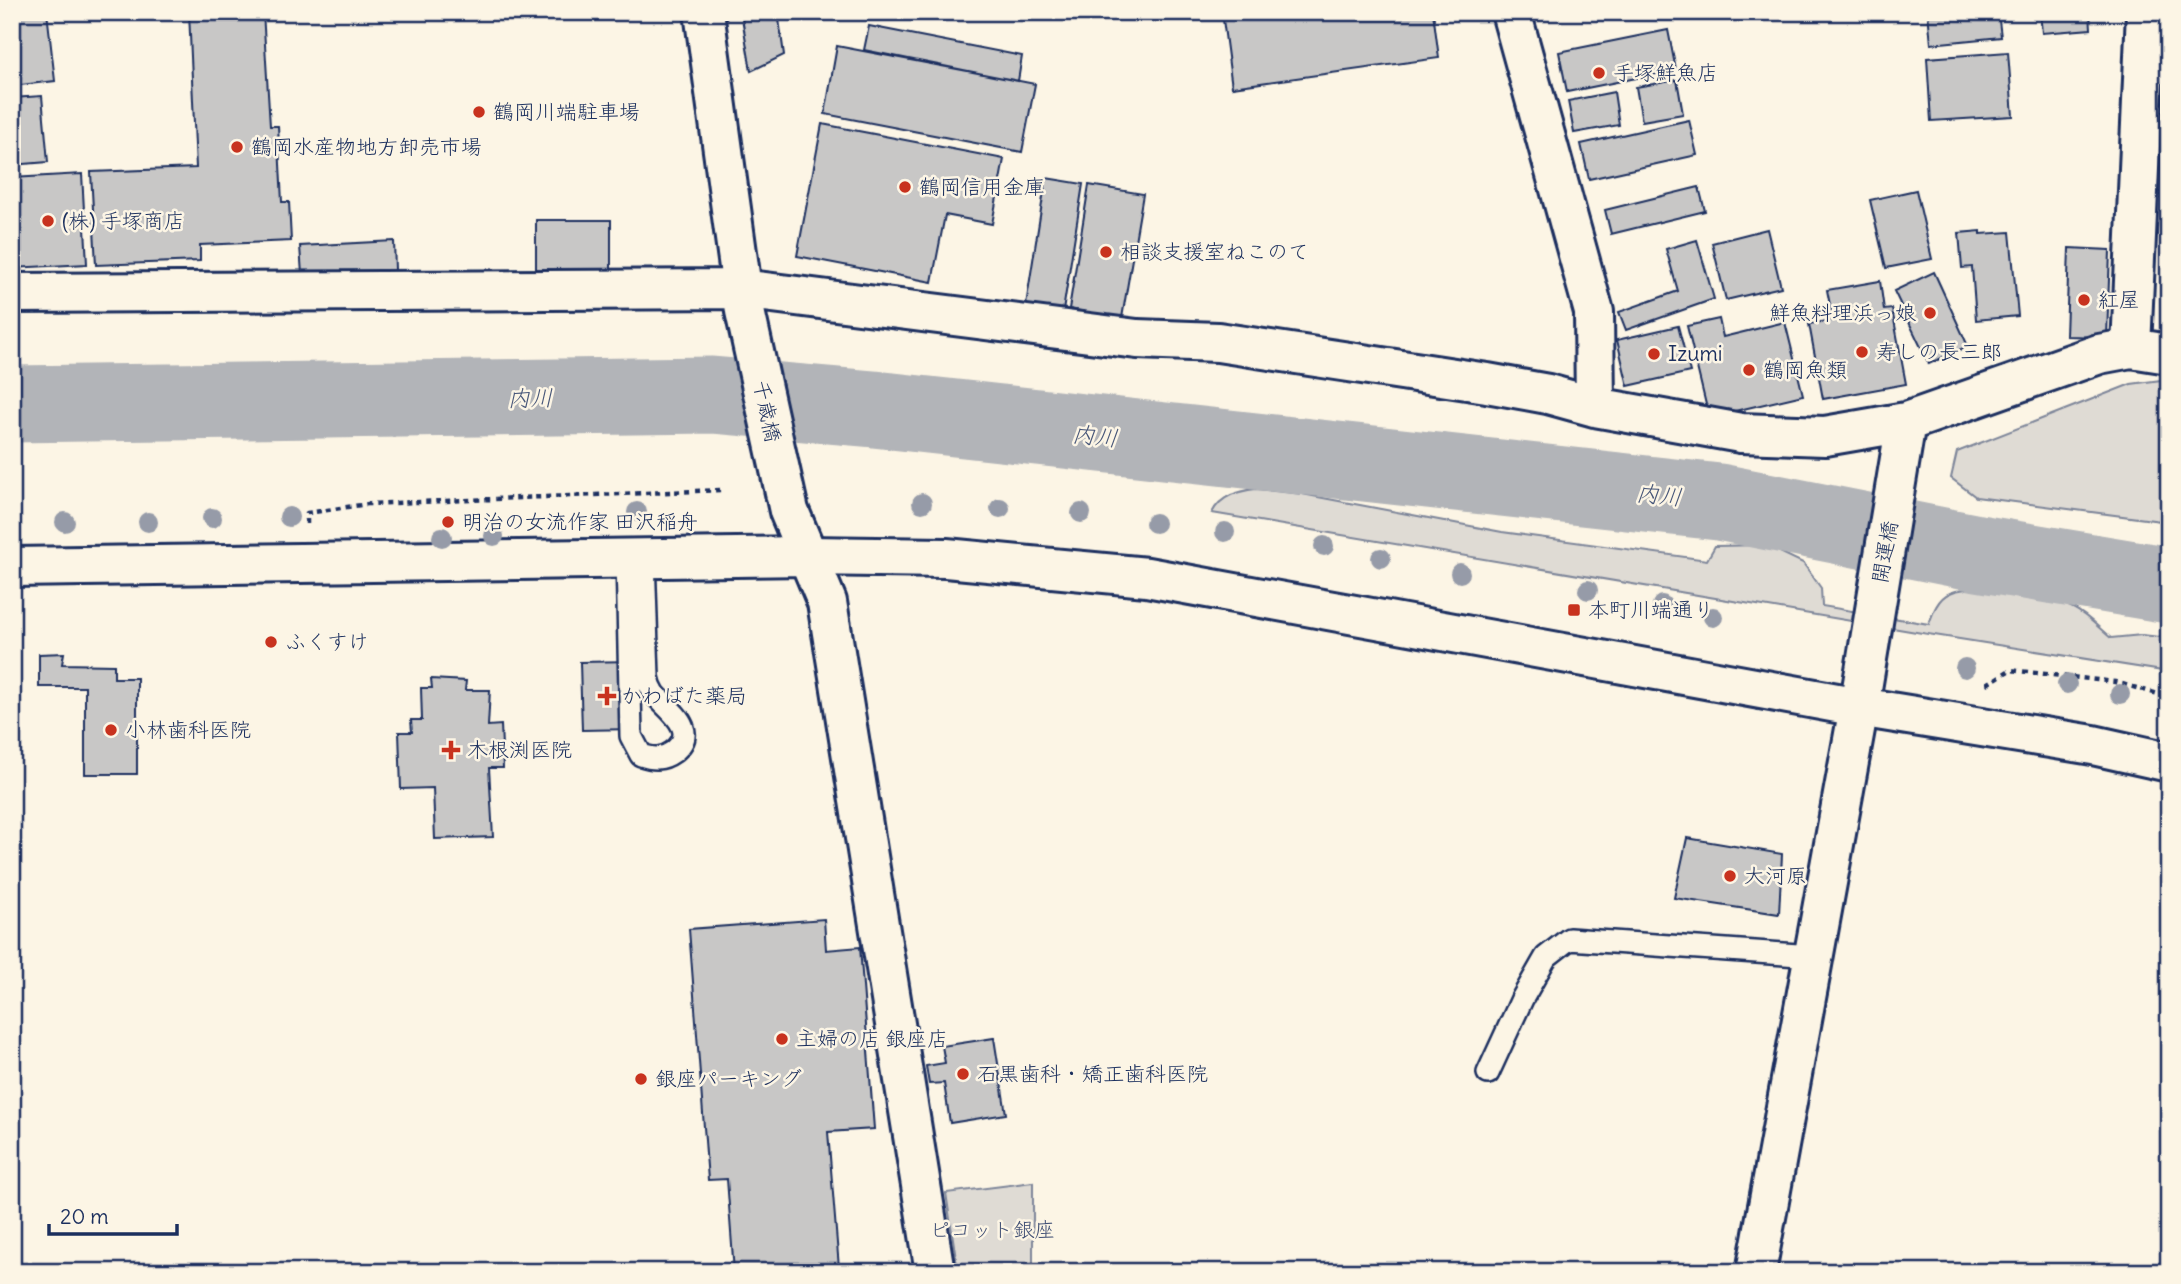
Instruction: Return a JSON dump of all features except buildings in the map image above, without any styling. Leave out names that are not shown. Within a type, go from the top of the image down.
[{"type":"street","name":"千歳橋","points":[[704,12],[743,300],[789,511],[827,602],[935,1272]]},
{"type":"street","points":[[1511,12],[1594,312],[1595,407]]},
{"type":"street","points":[[2131,348],[2146,12]]},
{"type":"street","points":[[12,293],[743,300],[1137,339],[1218,342],[1488,383],[1548,394],[1595,407],[1741,433],[1825,436],[1906,422],[2099,354],[2131,348],[2169,354]]},
{"type":"street","name":"開運橋","points":[[1756,1272],[1859,707],[1906,422]]},
{"type":"street","points":[[12,567],[808,556],[946,558],[1147,578],[1859,707],[2093,745],[2169,762]]},
{"type":"lane","points":[[635,558],[648,677],[656,695],[678,717],[683,737],[680,746],[662,758],[641,755],[631,736],[635,558]]},
{"type":"lane","points":[[1488,1073],[1522,999],[1546,957],[1569,939],[1813,956]]},
{"type":"path","points":[[307,513],[368,504],[721,490]]},
{"type":"path","points":[[1986,684],[2010,670],[2115,682],[2169,697]]},
{"type":"green space","points":[[2169,379],[2169,522],[1976,497],[1951,478],[1957,452],[2131,384]]},
{"type":"green space","points":[[1256,489],[1302,494],[1502,532],[1707,560],[1715,546],[1765,545],[1803,563],[1821,588],[1822,606],[1929,624],[1939,602],[1950,593],[1977,588],[2030,594],[2073,608],[2111,638],[2142,635],[2169,638],[2169,672],[1212,513],[1225,498]]},
{"type":"green space","name":"ピコット銀座","points":[[1033,1182],[1033,1272],[958,1272],[946,1193]]},
{"type":"waterway","name":"内川","points":[[12,404],[712,395],[874,409],[1719,502],[1978,553],[2169,585]]},
{"type":"place","name":"手塚鮮魚店","points":[[1599,73]]},
{"type":"place","name":"鶴岡川端駐車場","points":[[479,112]]},
{"type":"place","name":"鶴岡水産物地方卸売市場","points":[[237,147]]},
{"type":"place","name":"鶴岡信用金庫","points":[[905,187]]},
{"type":"place","name":"(株) 手塚商店","points":[[48,221]]},
{"type":"place","name":"相談支援室ねこのて","points":[[1106,252]]},
{"type":"place","name":"紅屋","points":[[2084,300]]},
{"type":"place","name":"鮮魚料理浜っ娘","points":[[1930,313]]},
{"type":"place","name":"寿しの長三郎","points":[[1862,352]]},
{"type":"place","name":"Izumi","points":[[1654,354]]},
{"type":"place","name":"鶴岡魚類","points":[[1749,370]]},
{"type":"place","name":"明治の女流作家 田沢稲舟","points":[[448,522]]},
{"type":"place","name":"本町川端通り","points":[[1574,610]]},
{"type":"place","name":"ふくすけ","points":[[271,642]]},
{"type":"place","name":"かわばた薬局","points":[[607,696]]},
{"type":"place","name":"小林歯科医院","points":[[111,730]]},
{"type":"place","name":"木根渕医院","points":[[451,750]]},
{"type":"place","name":"大河原","points":[[1730,876]]},
{"type":"place","name":"主婦の店 銀座店","points":[[782,1039]]},
{"type":"place","name":"石黒歯科・矯正歯科医院","points":[[963,1074]]},
{"type":"place","name":"銀座パーキング","points":[[641,1079]]}]
